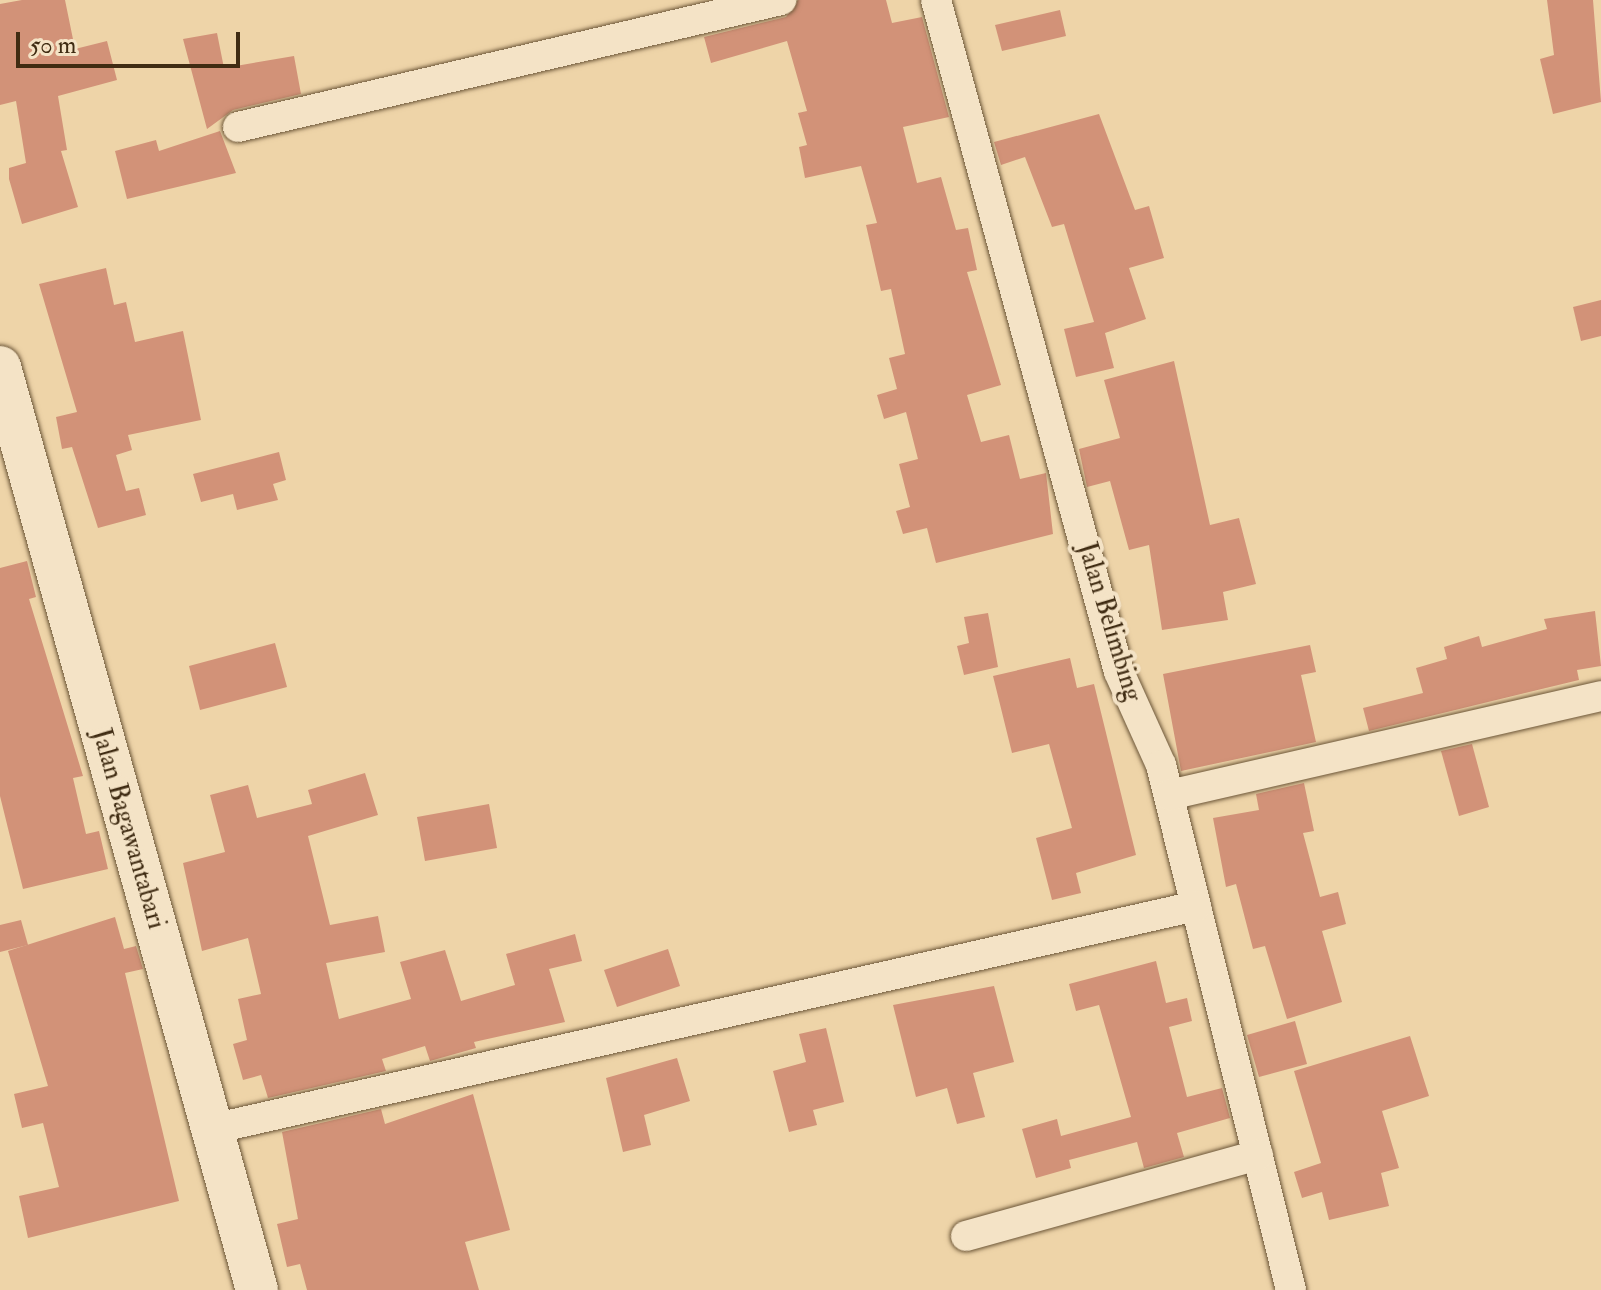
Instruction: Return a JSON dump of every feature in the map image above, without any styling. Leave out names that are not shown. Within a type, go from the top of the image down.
[{"type":"street","points":[[238,127],[781,0]]},
{"type":"street","name":"Jalan Belimbing","points":[[936,0],[1119,672],[1169,795],[1291,1290]]},
{"type":"street","name":"Jalan Bagawantabari","points":[[0,367],[257,1290]]},
{"type":"street","points":[[1169,795],[1601,696]]},
{"type":"street","points":[[212,1129],[1196,906]]},
{"type":"street","points":[[966,1236],[1258,1155]]},
{"type":"building","points":[[22,0],[65,0],[75,49],[107,41],[117,80],[58,96],[67,150],[61,151],[78,207],[22,224],[9,179],[9,168],[26,163],[16,101],[0,105],[0,4]]},
{"type":"building","points":[[798,0],[886,0],[892,23],[922,17],[949,117],[903,127],[917,183],[941,177],[956,230],[968,228],[977,270],[967,272],[1001,385],[967,395],[981,442],[1009,435],[1020,479],[1046,473],[1053,534],[936,563],[927,528],[903,534],[896,511],[910,507],[899,464],[918,459],[906,412],[884,419],[877,395],[897,389],[889,358],[905,354],[891,289],[881,291],[866,225],[877,223],[861,166],[805,178],[799,147],[807,145],[798,113],[807,111],[787,41],[711,63],[704,37],[786,17]]},
{"type":"building","points":[[1547,0],[1593,0],[1601,102],[1553,114],[1540,59],[1554,55]]},
{"type":"building","points":[[1060,10],[1066,36],[1002,51],[995,25]]},
{"type":"building","points":[[217,33],[224,68],[294,56],[301,94],[233,110],[207,129],[183,39]]},
{"type":"building","points":[[1099,114],[1135,210],[1149,206],[1164,258],[1129,268],[1146,319],[1105,333],[1114,368],[1076,377],[1064,329],[1094,322],[1064,224],[1052,227],[1025,157],[1001,165],[994,142]]},
{"type":"building","points":[[220,131],[236,173],[127,199],[115,151],[156,140],[159,151]]},
{"type":"building","points":[[106,268],[114,305],[126,302],[135,342],[183,331],[201,420],[128,435],[132,450],[116,455],[126,491],[139,488],[146,515],[98,528],[72,447],[62,449],[56,417],[77,412],[39,284]]},
{"type":"building","points":[[1601,300],[1601,336],[1581,341],[1573,307]]},
{"type":"building","points":[[1174,361],[1210,525],[1239,518],[1256,584],[1223,592],[1228,620],[1162,630],[1149,545],[1129,550],[1110,481],[1087,487],[1079,449],[1120,438],[1104,380]]},
{"type":"building","points":[[279,452],[286,480],[273,484],[278,500],[237,510],[233,494],[201,502],[193,474]]},
{"type":"building","points":[[27,561],[36,597],[29,599],[83,776],[73,778],[86,834],[99,831],[108,869],[23,889],[0,796],[0,568]]},
{"type":"building","points":[[1595,611],[1601,666],[1577,670],[1579,680],[1369,731],[1363,708],[1423,693],[1416,668],[1447,659],[1444,647],[1479,636],[1482,647],[1547,629],[1544,619]]},
{"type":"building","points":[[988,613],[998,667],[964,675],[957,646],[969,643],[964,617]]},
{"type":"building","points":[[275,643],[287,687],[200,710],[189,666]]},
{"type":"building","points":[[1310,645],[1316,672],[1301,675],[1316,742],[1181,771],[1163,674]]},
{"type":"building","points":[[1070,658],[1077,688],[1094,684],[1136,855],[1076,873],[1081,893],[1052,900],[1036,838],[1072,828],[1049,744],[1012,753],[993,676]]},
{"type":"building","points":[[1472,744],[1489,807],[1459,816],[1441,751]]},
{"type":"building","points":[[365,773],[378,815],[308,836],[330,925],[378,916],[385,952],[326,963],[339,1019],[411,999],[400,962],[445,950],[461,1001],[515,985],[506,954],[575,934],[582,961],[549,969],[565,1022],[474,1042],[476,1048],[430,1061],[425,1046],[382,1059],[386,1071],[268,1098],[261,1075],[243,1080],[233,1044],[247,1040],[238,999],[261,994],[248,938],[202,951],[183,863],[225,852],[210,795],[248,785],[257,818],[312,804],[308,790]]},
{"type":"building","points":[[1304,783],[1314,831],[1303,833],[1320,897],[1338,892],[1346,924],[1322,931],[1342,1002],[1287,1019],[1265,946],[1253,949],[1236,884],[1226,887],[1213,818],[1259,810],[1256,794]]},
{"type":"building","points":[[489,804],[497,848],[425,861],[417,817]]},
{"type":"building","points":[[115,917],[124,949],[136,946],[143,969],[125,973],[179,1201],[28,1238],[19,1196],[59,1187],[43,1123],[22,1128],[14,1094],[48,1086],[8,951]]},
{"type":"building","points":[[21,920],[28,945],[0,952],[0,925]]},
{"type":"building","points":[[668,949],[680,986],[617,1007],[604,970]]},
{"type":"building","points":[[1156,961],[1166,1003],[1187,998],[1192,1021],[1169,1027],[1187,1097],[1222,1088],[1230,1118],[1177,1133],[1184,1157],[1144,1168],[1137,1142],[1069,1160],[1071,1168],[1036,1178],[1022,1129],[1057,1119],[1061,1136],[1131,1117],[1099,1005],[1076,1011],[1069,984]]},
{"type":"building","points":[[994,986],[1014,1062],[973,1073],[985,1117],[957,1124],[947,1088],[916,1097],[893,1005]]},
{"type":"building","points":[[1295,1021],[1307,1064],[1259,1077],[1247,1035]]},
{"type":"building","points":[[826,1028],[844,1102],[813,1110],[817,1125],[789,1132],[773,1071],[806,1062],[799,1034]]},
{"type":"building","points":[[1410,1036],[1429,1096],[1382,1111],[1399,1168],[1381,1173],[1389,1206],[1329,1220],[1322,1192],[1302,1198],[1294,1172],[1321,1163],[1294,1071]]},
{"type":"building","points":[[677,1058],[690,1101],[644,1115],[651,1145],[623,1152],[606,1078]]},
{"type":"building","points":[[473,1094],[510,1230],[465,1242],[479,1290],[307,1290],[300,1264],[287,1267],[277,1224],[298,1219],[282,1132],[381,1109],[385,1124]]}]
